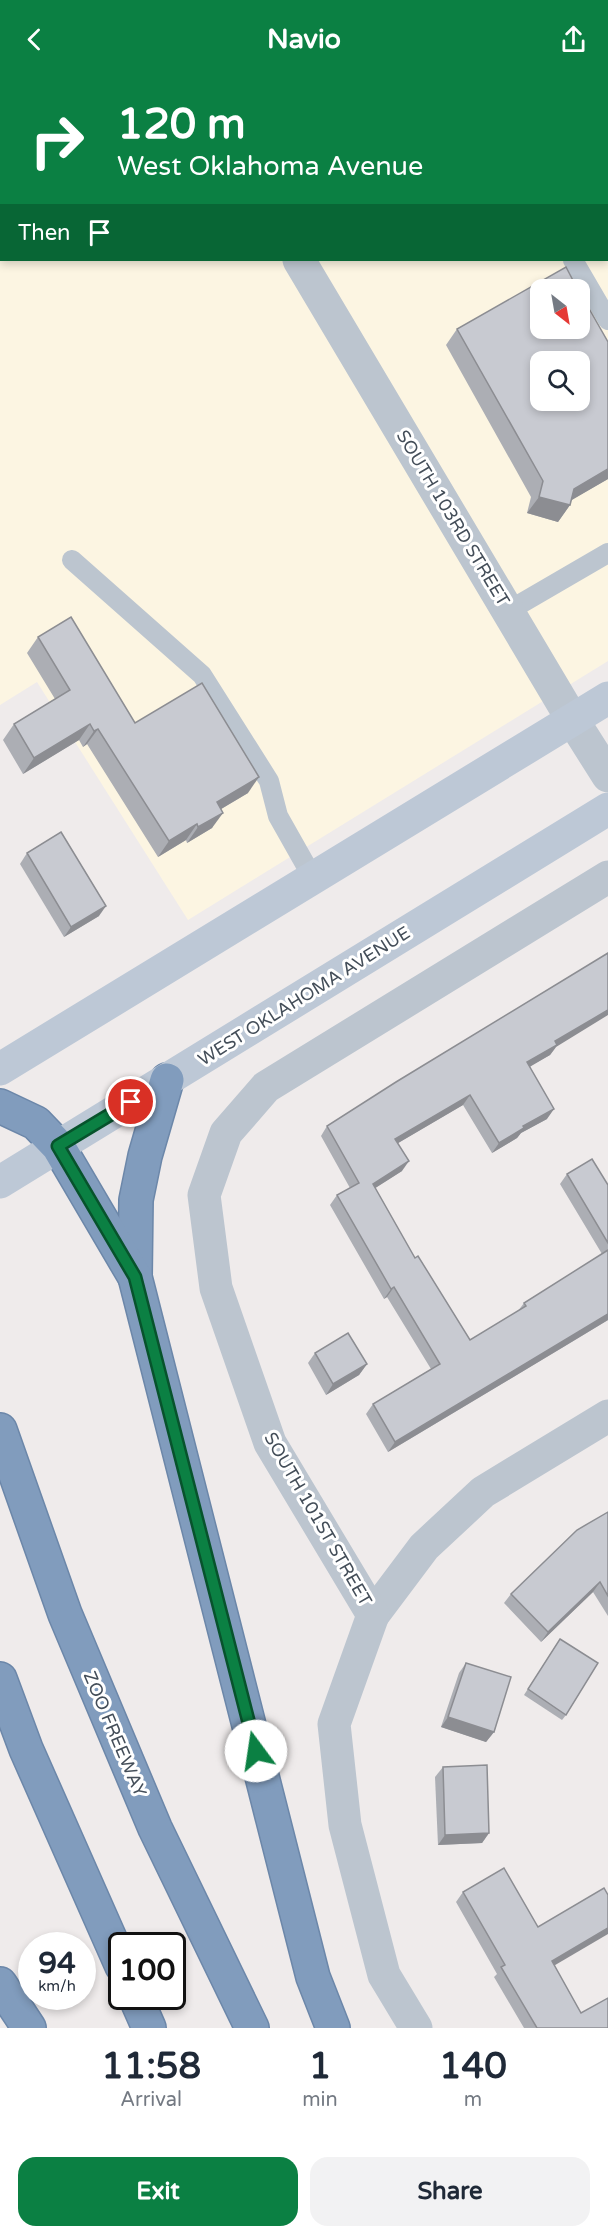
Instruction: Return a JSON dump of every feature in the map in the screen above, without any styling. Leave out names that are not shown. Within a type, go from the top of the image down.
[{"type":"highway","points":[[168,1080],[145,1156],[136,1200],[135,1277],[313,1977],[333,2028]]},
{"type":"highway","points":[[0,1106],[36,1123],[58,1146],[135,1277]]},
{"type":"highway","name":"ZOO FREEWAY","points":[[0,1430],[65,1614],[155,1828],[252,2028]]},
{"type":"highway","points":[[0,1679],[26,1749],[108,1934]]},
{"type":"highway","points":[[0,1984],[29,2028]]},
{"type":"highway","points":[[141,2010],[149,2028]]},
{"type":"main road","points":[[0,1069],[608,698]]},
{"type":"main road","name":"WEST OKLAHOMA AVENUE","points":[[0,1182],[608,809]]},
{"type":"street","name":"SOUTH 103RD STREET","points":[[300,261],[608,776]]},
{"type":"street","name":"SOUTH 101ST STREET","points":[[416,2028],[384,1975],[345,1825],[334,1724],[373,1615],[270,1443],[216,1288],[204,1195],[226,1133],[266,1087],[608,877]]},
{"type":"street","points":[[373,1615],[424,1547],[483,1492],[608,1416]]},
{"type":"lane","points":[[574,261],[608,320]]},
{"type":"lane","points":[[508,611],[608,553]]},
{"type":"lane","points":[[72,560],[202,675],[269,781],[278,816],[313,878]]},
{"type":"shaded area","points":[[0,261],[608,261],[608,661],[188,920],[37,682],[0,705]]},
{"type":"building","points":[[566,267],[572,279],[545,279]]},
{"type":"building","points":[[530,287],[530,339],[590,339],[590,310],[608,342],[608,469],[574,489],[570,505],[539,497],[543,481],[457,329]]},
{"type":"building","points":[[71,617],[135,723],[202,683],[259,777],[217,802],[223,813],[198,827],[197,824],[169,841],[98,729],[94,731],[90,724],[34,758],[14,724],[70,690],[38,637]]},
{"type":"building","points":[[61,832],[106,906],[71,927],[27,853]]},
{"type":"building","points":[[608,953],[608,1010],[555,1041],[557,1045],[527,1062],[554,1109],[523,1126],[524,1128],[499,1143],[470,1095],[395,1139],[409,1161],[373,1184],[415,1258],[418,1256],[470,1340],[526,1306],[524,1303],[608,1250],[608,1314],[395,1442],[373,1404],[440,1364],[394,1287],[391,1289],[337,1195],[359,1183],[327,1126]]},
{"type":"building","points":[[592,1159],[608,1185],[608,1243],[567,1174]]},
{"type":"building","points":[[348,1333],[367,1364],[333,1384],[315,1353]]},
{"type":"building","points":[[608,1512],[608,1596],[600,1582],[548,1632],[511,1594],[577,1530]]},
{"type":"building","points":[[560,1639],[598,1663],[566,1715],[528,1689]]},
{"type":"building","points":[[466,1663],[511,1677],[494,1732],[448,1717]]},
{"type":"building","points":[[487,1765],[489,1833],[445,1835],[443,1767]]},
{"type":"building","points":[[504,1868],[538,1927],[604,1888],[608,1895],[608,1928],[552,1961],[581,2013],[608,1998],[608,2028],[537,2028],[501,1967],[505,1965],[463,1892]]},
{"type":"route","points":[[131,1102],[58,1146],[135,1277],[256,1751]]}]
